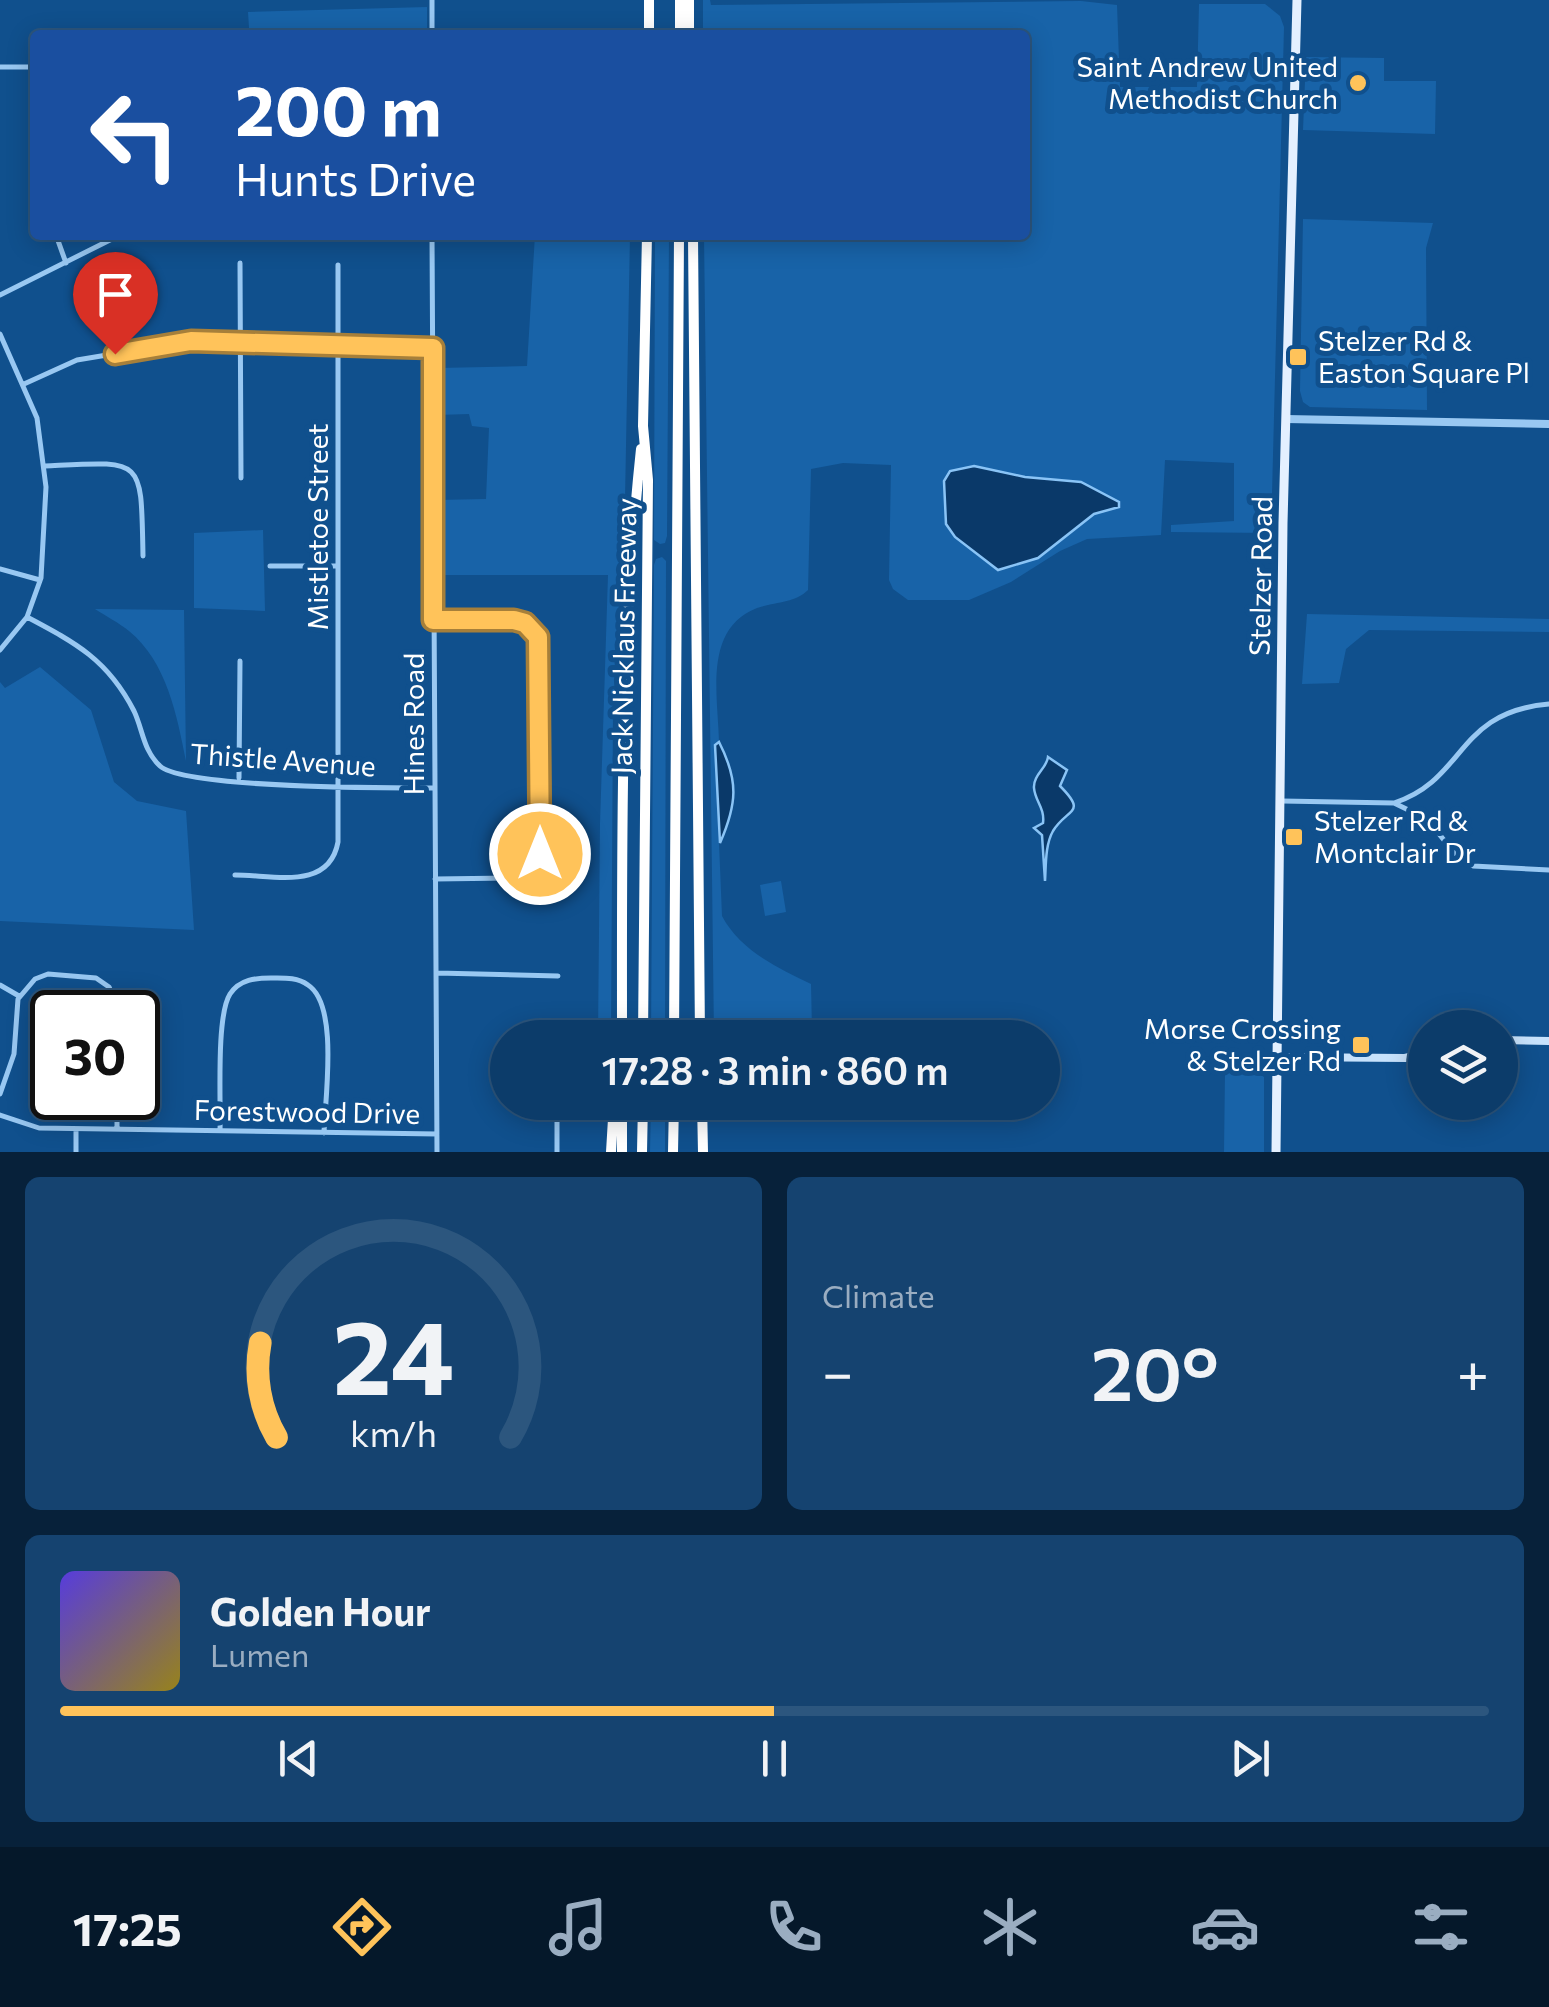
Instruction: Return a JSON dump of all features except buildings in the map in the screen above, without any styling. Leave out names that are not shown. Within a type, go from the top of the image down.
[{"type":"highway","points":[[648,30],[649,0]]},
{"type":"highway","points":[[680,0],[680,30]]},
{"type":"highway","points":[[689,0],[690,30]]},
{"type":"highway","name":"Jack Nicklaus Freeway","points":[[643,1020],[647,240]]},
{"type":"highway","name":"Jack Nicklaus Freeway","points":[[674,1020],[679,240]]},
{"type":"highway","points":[[693,240],[701,1020]]},
{"type":"highway","points":[[621,1020],[624,682],[632,535],[644,426]]},
{"type":"highway","points":[[611,1152],[613,1120]]},
{"type":"highway","points":[[622,1120],[622,1152]]},
{"type":"highway","points":[[642,1152],[643,1120]]},
{"type":"highway","points":[[674,1120],[674,1152]]},
{"type":"highway","points":[[701,1120],[701,1152]]},
{"type":"main road","name":"Stelzer Road","points":[[1276,1152],[1286,419],[1297,0]]},
{"type":"main road","points":[[1518,1040],[1549,1040]]},
{"type":"main road","points":[[1278,1057],[1408,1057]]},
{"type":"street","points":[[432,0],[432,30]]},
{"type":"street","points":[[0,67],[30,67]]},
{"type":"street","points":[[58,240],[66,263]]},
{"type":"street","points":[[0,295],[110,240]]},
{"type":"street","name":"Hines Road","points":[[432,240],[436,1152]]},
{"type":"street","points":[[240,262],[240,478]]},
{"type":"street","name":"Mistletoe Street","points":[[235,874],[306,876],[323,872],[335,859],[338,842],[338,266]]},
{"type":"street","points":[[0,334],[37,418],[46,466],[45,546],[40,580],[27,617],[0,650]]},
{"type":"street","points":[[24,384],[77,360],[191,341],[433,348]]},
{"type":"street","points":[[1286,419],[1549,424]]},
{"type":"street","points":[[46,466],[115,463],[128,468],[138,478],[142,491],[143,556]]},
{"type":"street","points":[[270,566],[338,566]]},
{"type":"street","points":[[0,569],[40,580]]},
{"type":"street","name":"Thistle Avenue","points":[[27,617],[79,644],[114,676],[136,716],[144,744],[162,768],[191,778],[338,788],[434,788]]},
{"type":"street","points":[[433,620],[514,620],[534,630],[539,644],[540,854],[536,866],[527,875],[515,878],[435,879]]},
{"type":"street","points":[[239,780],[240,661]]},
{"type":"street","points":[[1280,800],[1394,803],[1414,796],[1433,784],[1467,740],[1490,721],[1522,706],[1549,704]]},
{"type":"street","points":[[1394,803],[1428,819],[1456,855],[1473,866],[1549,870]]},
{"type":"street","points":[[437,973],[558,976]]},
{"type":"street","points":[[0,1094],[14,1054],[19,996],[35,979],[48,974],[96,978],[109,990]]},
{"type":"street","points":[[220,1131],[223,1014],[230,993],[255,978],[293,978],[307,983],[324,1005],[324,1132]]},
{"type":"street","points":[[0,985],[19,996]]},
{"type":"street","name":"Forestwood Drive","points":[[0,1115],[39,1128],[436,1134]]},
{"type":"street","points":[[117,1120],[117,1130]]},
{"type":"street","points":[[557,1120],[557,1152]]},
{"type":"street","points":[[76,1129],[76,1152]]},
{"type":"shaded area","points":[[703,0],[710,0],[711,5],[1081,1],[1117,5],[1120,87],[1197,87],[1199,4],[1265,4],[1280,16],[1284,27],[1271,533],[1171,532],[1171,525],[1234,521],[1234,463],[1165,460],[1161,535],[1087,539],[1011,582],[969,600],[908,600],[893,589],[889,580],[891,465],[843,463],[811,469],[808,590],[791,600],[757,608],[728,631],[717,665],[719,742],[715,745],[722,916],[749,948],[811,984],[812,1020],[714,1020],[704,240],[1030,240],[1030,30],[703,30]]},
{"type":"shaded area","points":[[427,7],[427,30],[252,30],[248,12]]},
{"type":"shaded area","points":[[1306,57],[1384,58],[1384,81],[1436,81],[1435,134],[1303,130]]},
{"type":"shaded area","points":[[1303,219],[1433,223],[1426,248],[1427,410],[1310,407],[1303,402]]},
{"type":"shaded area","points":[[535,240],[630,240],[625,499],[613,711],[611,1020],[598,1020],[608,575],[439,575],[437,500],[486,499],[489,428],[472,426],[469,414],[437,415],[438,368],[527,366]]},
{"type":"shaded area","points":[[655,240],[669,240],[667,536],[665,543],[654,540]]},
{"type":"shaded area","points":[[974,466],[1025,477],[1081,482],[1119,502],[1119,507],[1094,514],[1038,558],[998,570],[955,537],[946,524],[944,481],[950,471]]},
{"type":"shaded area","points":[[263,530],[265,611],[194,608],[194,533]]},
{"type":"shaded area","points":[[662,557],[666,561],[665,1020],[651,1020],[656,559]]},
{"type":"shaded area","points":[[95,609],[184,610],[186,761],[168,691],[153,658],[129,631]]},
{"type":"shaded area","points":[[1307,614],[1549,619],[1549,632],[1369,630],[1346,649],[1339,683],[1302,684]]},
{"type":"shaded area","points":[[40,667],[91,710],[114,782],[137,801],[186,811],[194,930],[0,921],[0,682],[5,688]]},
{"type":"shaded area","points":[[719,742],[733,781],[730,816],[720,843],[715,745]]},
{"type":"shaded area","points":[[1048,757],[1067,770],[1060,786],[1074,806],[1050,837],[1045,881],[1042,835],[1034,828],[1043,823],[1043,818],[1034,788]]},
{"type":"shaded area","points":[[781,881],[786,912],[765,916],[760,885]]},
{"type":"shaded area","points":[[1225,1072],[1256,1072],[1264,1077],[1264,1152],[1224,1152]]},
{"type":"shaded area","points":[[651,1120],[665,1120],[665,1152],[650,1152]]},
{"type":"place","name":"Saint Andrew United Methodist Church","points":[[1358,83]]},
{"type":"place","name":"Stelzer Rd & Easton Square Pl","points":[[1298,357]]},
{"type":"place","name":"Stelzer Rd & Montclair Dr","points":[[1294,837]]},
{"type":"place","name":"Morse Crossing & Stelzer Rd","points":[[1361,1045]]},
{"type":"route","points":[[115,354],[191,341],[433,348],[433,620],[514,620],[525,623],[538,637],[540,854]]}]
